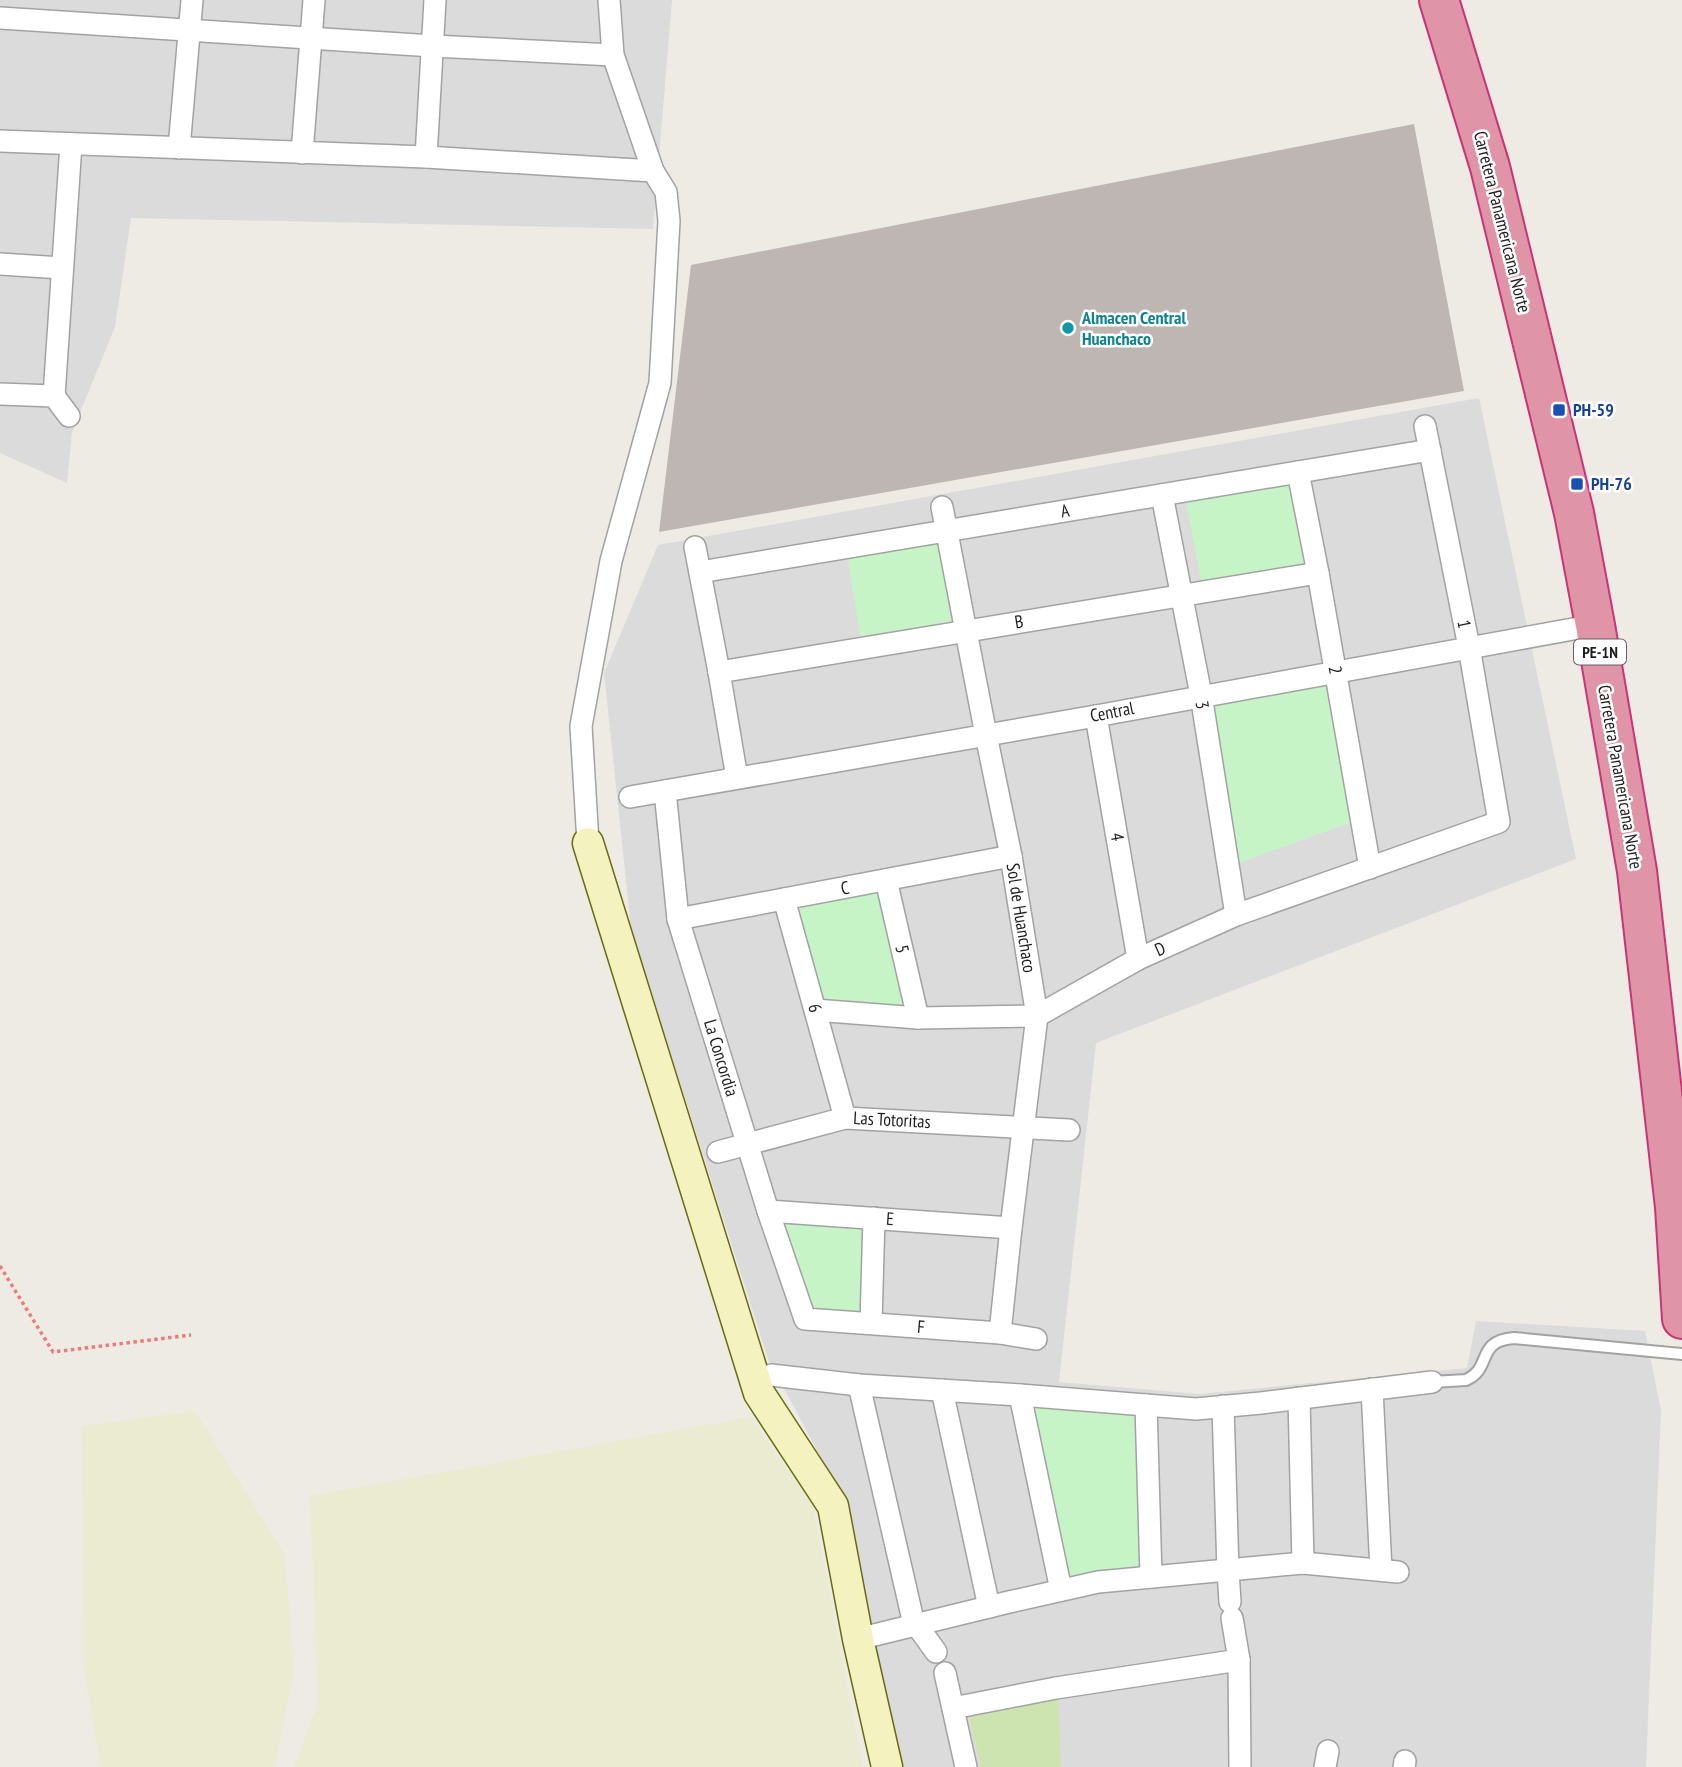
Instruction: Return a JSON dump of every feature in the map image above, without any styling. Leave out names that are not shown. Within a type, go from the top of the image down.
[{"type":"highway","name":"Carretera Panamericana Norte","points":[[1439,0],[1490,167],[1574,513],[1595,625],[1637,871],[1678,1206],[1682,1319]]},
{"type":"street","points":[[179,148],[192,0]]},
{"type":"street","points":[[302,153],[314,0]]},
{"type":"street","points":[[426,157],[436,0]]},
{"type":"street","points":[[609,0],[612,55],[653,171],[666,192],[669,221],[660,383],[611,561],[581,726],[588,843],[759,1393],[832,1506],[887,1767]]},
{"type":"street","points":[[0,18],[612,55]]},
{"type":"street","points":[[0,141],[426,157],[653,171]]},
{"type":"street","points":[[69,416],[54,396],[71,144]]},
{"type":"street","points":[[0,264],[62,268]]},
{"type":"street","points":[[0,394],[54,396]]},
{"type":"street","name":"1","points":[[1425,426],[1469,647],[1499,822]]},
{"type":"street","name":"A","points":[[700,572],[1430,450]]},
{"type":"street","name":"2","points":[[1298,472],[1370,868]]},
{"type":"street","name":"3","points":[[1162,495],[1201,695],[1236,915]]},
{"type":"street","name":"Sol de Huanchaco","points":[[942,507],[1011,856],[1037,1016],[1000,1333]]},
{"type":"street","points":[[695,547],[737,778]]},
{"type":"street","name":"B","points":[[719,672],[1318,573]]},
{"type":"street","name":"Central","points":[[630,797],[1595,625]]},
{"type":"street","name":"4","points":[[1096,716],[1138,959]]},
{"type":"street","name":"La Concordia","points":[[665,791],[678,919],[768,1211],[805,1319]]},
{"type":"street","name":"D","points":[[815,1010],[918,1018],[1037,1016],[1138,959],[1236,915],[1499,822]]},
{"type":"street","name":"C","points":[[678,919],[1011,856]]},
{"type":"street","name":"5","points":[[886,880],[918,1018]]},
{"type":"street","name":"6","points":[[784,899],[845,1118]]},
{"type":"street","name":"Las Totoritas","points":[[718,1152],[845,1118],[1069,1130]]},
{"type":"street","name":"E","points":[[768,1211],[1011,1228]]},
{"type":"street","points":[[871,1323],[874,1218]]},
{"type":"street","name":"F","points":[[805,1319],[1000,1333],[1036,1339]]},
{"type":"street","points":[[771,1375],[859,1385],[1196,1409],[1432,1382]]},
{"type":"street","points":[[859,1385],[912,1620],[936,1652]]},
{"type":"street","points":[[858,1639],[1098,1582],[1303,1563],[1390,1571],[1372,1389]]},
{"type":"street","points":[[942,1390],[989,1607]]},
{"type":"street","points":[[1020,1395],[1062,1590]]},
{"type":"street","points":[[1299,1398],[1303,1563]]},
{"type":"street","points":[[1146,1405],[1151,1577]]},
{"type":"street","points":[[1223,1406],[1228,1570],[1238,1660],[1240,1767]]},
{"type":"street","points":[[953,1708],[1056,1688],[1238,1660]]},
{"type":"street","points":[[945,1673],[967,1767]]},
{"type":"lane","points":[[1432,1382],[1471,1378],[1479,1371],[1488,1349],[1505,1338],[1682,1354]]},
{"type":"path","points":[[0,1266],[53,1352],[191,1335]]},
{"type":"shaded area","points":[[0,0],[672,0],[653,229],[131,218],[115,327],[72,432],[67,483],[0,453]]},
{"type":"shaded area","points":[[1479,398],[1576,859],[1096,1043],[1059,1382],[1199,1394],[1467,1368],[1476,1321],[1645,1331],[1661,1411],[1646,1767],[897,1767],[840,1493],[768,1359],[631,928],[604,673],[658,545]]},
{"type":"green space","points":[[1295,477],[1309,564],[1202,583],[1185,497]]},
{"type":"green space","points":[[938,539],[952,624],[861,640],[847,555]]},
{"type":"green space","points":[[1328,682],[1352,822],[1239,863],[1211,703]]},
{"type":"green space","points":[[881,886],[909,1012],[817,1004],[788,903]]},
{"type":"green space","points":[[774,1217],[868,1222],[864,1315],[806,1310]]},
{"type":"green space","points":[[1032,1402],[1138,1411],[1142,1568],[1070,1578]]},
{"type":"green space","points":[[195,1411],[285,1555],[294,1672],[275,1767],[100,1767],[84,1671],[81,1426]]},
{"type":"green space","points":[[751,1417],[813,1506],[863,1767],[294,1767],[318,1703],[310,1496]]},
{"type":"green space","points":[[1058,1696],[1061,1767],[981,1767],[968,1713]]},
{"type":"building","name":"Almacen Central Huanchaco","points":[[1414,124],[1464,391],[659,532],[691,265]]},
{"type":"place","name":"Almacen Central Huanchaco","points":[[1068,328]]},
{"type":"place","name":"PH-59","points":[[1559,410]]},
{"type":"place","name":"PH-76","points":[[1577,484]]}]
